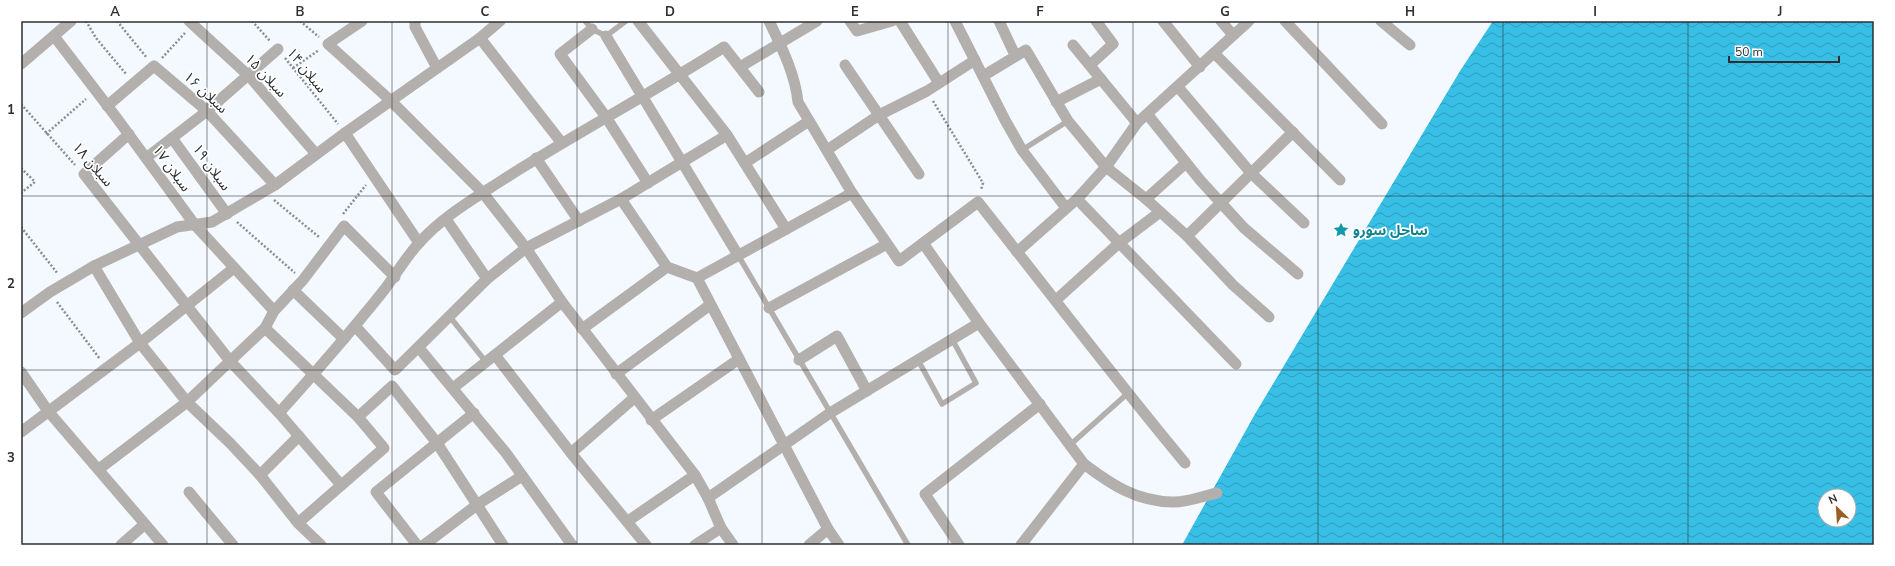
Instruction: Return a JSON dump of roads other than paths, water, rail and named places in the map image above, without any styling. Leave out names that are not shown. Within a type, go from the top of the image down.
[{"type":"street","points":[[21,64],[71,21]]},
{"type":"street","points":[[360,21],[328,44],[390,100],[483,193],[526,248],[582,329],[694,475],[708,498],[721,528],[733,545]]},
{"type":"street","points":[[416,21],[415,27],[437,68]]},
{"type":"street","points":[[21,313],[50,292],[94,266],[177,228],[212,222],[275,186],[345,132],[480,38],[500,21]]},
{"type":"street","points":[[638,21],[727,135],[786,229]]},
{"type":"street","points":[[769,21],[780,43],[792,74],[797,89],[798,102],[852,193],[899,261],[978,202],[1056,300],[1127,394],[1185,463]]},
{"type":"street","points":[[740,67],[817,21]]},
{"type":"street","points":[[850,21],[857,31],[892,21]]},
{"type":"street","points":[[900,21],[939,83]]},
{"type":"street","points":[[955,21],[1005,120],[1022,150],[1066,208]]},
{"type":"street","points":[[999,21],[1015,55]]},
{"type":"street","points":[[1090,65],[1113,44],[1096,21]]},
{"type":"street","points":[[1163,21],[1200,66]]},
{"type":"street","points":[[1221,21],[1233,35]]},
{"type":"street","points":[[1017,252],[1077,199],[1106,167],[1137,123],[1148,115],[1249,21]]},
{"type":"street","points":[[1285,21],[1382,124]]},
{"type":"street","points":[[1381,21],[1410,45]]},
{"type":"street","name":"سبلان ۱۵","points":[[191,23],[249,76],[316,154]]},
{"type":"street","points":[[589,25],[560,54],[606,117],[648,183]]},
{"type":"street","name":"سبلان ۱۷","points":[[54,36],[129,134],[195,225],[274,311]]},
{"type":"street","points":[[606,36],[681,163],[738,255]]},
{"type":"street","points":[[480,38],[561,142]]},
{"type":"street","points":[[1073,45],[1137,123]]},
{"type":"street","points":[[279,413],[355,326],[395,277],[419,243],[446,219],[483,193],[561,142],[680,75],[724,47],[759,92]]},
{"type":"street","points":[[146,158],[207,111],[249,76],[278,49]]},
{"type":"street","points":[[983,76],[1015,55],[1026,50],[1068,121],[1106,167],[1146,199],[1187,236],[1233,285],[1269,317]]},
{"type":"street","points":[[1214,53],[1340,180]]},
{"type":"street","points":[[827,150],[879,115],[927,91],[975,60]]},
{"type":"street","points":[[845,65],[919,174]]},
{"type":"street","name":"سبلان ۱۶","points":[[108,106],[154,66],[207,111],[275,186]]},
{"type":"street","points":[[1056,102],[1101,79]]},
{"type":"street","points":[[1178,87],[1251,173],[1304,223]]},
{"type":"street","points":[[1148,115],[1186,163],[1244,228],[1298,274]]},
{"type":"street","points":[[745,163],[809,121]]},
{"type":"street","points":[[345,132],[419,243]]},
{"type":"street","points":[[1187,236],[1293,132]]},
{"type":"street","name":"سبلان ۱۸","points":[[129,134],[84,174],[230,361],[279,413],[341,486]]},
{"type":"street","points":[[355,326],[394,370],[419,348],[487,279],[526,248],[621,199],[727,135]]},
{"type":"street","name":"سبلان ۱۹","points":[[172,138],[227,214]]},
{"type":"street","points":[[536,158],[579,221]]},
{"type":"street","points":[[1146,199],[1186,163]]},
{"type":"street","points":[[697,278],[852,193]]},
{"type":"street","points":[[621,199],[667,267],[697,278],[828,529],[839,545]]},
{"type":"street","points":[[1077,199],[1236,364]]},
{"type":"street","points":[[1056,300],[1119,243],[1160,212]]},
{"type":"street","points":[[446,219],[487,279]]},
{"type":"street","points":[[99,469],[187,402],[265,328],[274,311],[303,280],[344,226],[395,277]]},
{"type":"street","points":[[923,243],[978,323],[1084,464],[1107,482],[1137,497],[1173,502],[1217,493]]},
{"type":"street","points":[[769,308],[887,244]]},
{"type":"street","points":[[94,266],[140,343],[187,402],[230,443],[260,476],[298,523],[319,544]]},
{"type":"street","points":[[582,329],[667,267]]},
{"type":"street","points":[[21,432],[140,343],[234,268]]},
{"type":"street","points":[[293,290],[344,339]]},
{"type":"street","points":[[453,388],[562,302]]},
{"type":"street","points":[[616,374],[710,305]]},
{"type":"street","points":[[708,498],[830,413],[978,323]]},
{"type":"street","points":[[265,328],[358,417],[384,448],[298,523]]},
{"type":"street","points":[[799,360],[837,336],[867,391]]},
{"type":"street","points":[[419,348],[474,413],[572,545]]},
{"type":"street","points":[[495,355],[571,453],[628,521],[646,545]]},
{"type":"street","points":[[651,420],[739,359]]},
{"type":"street","points":[[21,372],[48,411],[163,545]]},
{"type":"street","points":[[358,417],[392,386],[437,442],[504,545]]},
{"type":"street","points":[[571,453],[634,398]]},
{"type":"street","points":[[959,545],[925,494],[1040,404]]},
{"type":"street","points":[[416,545],[376,492],[474,413]]},
{"type":"street","points":[[260,476],[299,436]]},
{"type":"street","points":[[1022,545],[1084,464]]},
{"type":"street","points":[[628,521],[694,475]]},
{"type":"street","points":[[424,545],[478,504],[522,476]]},
{"type":"street","points":[[189,492],[233,545]]},
{"type":"street","points":[[121,545],[145,524]]},
{"type":"street","points":[[695,545],[721,528]]},
{"type":"street","points":[[809,545],[828,529]]},
{"type":"lane","points":[[589,25],[606,36],[626,21]]},
{"type":"lane","points":[[1022,150],[1068,121]]},
{"type":"lane","points":[[738,255],[908,545]]},
{"type":"lane","points":[[450,317],[486,362]]},
{"type":"lane","points":[[918,360],[942,404],[976,383],[952,339]]},
{"type":"lane","points":[[1070,445],[1127,394]]},
{"type":"water","points":[[1493,21],[1874,21],[1874,545],[1182,545],[1255,414],[1460,71]]},
{"type":"place","name":"ساحل سورو","points":[[1341,230]]}]
